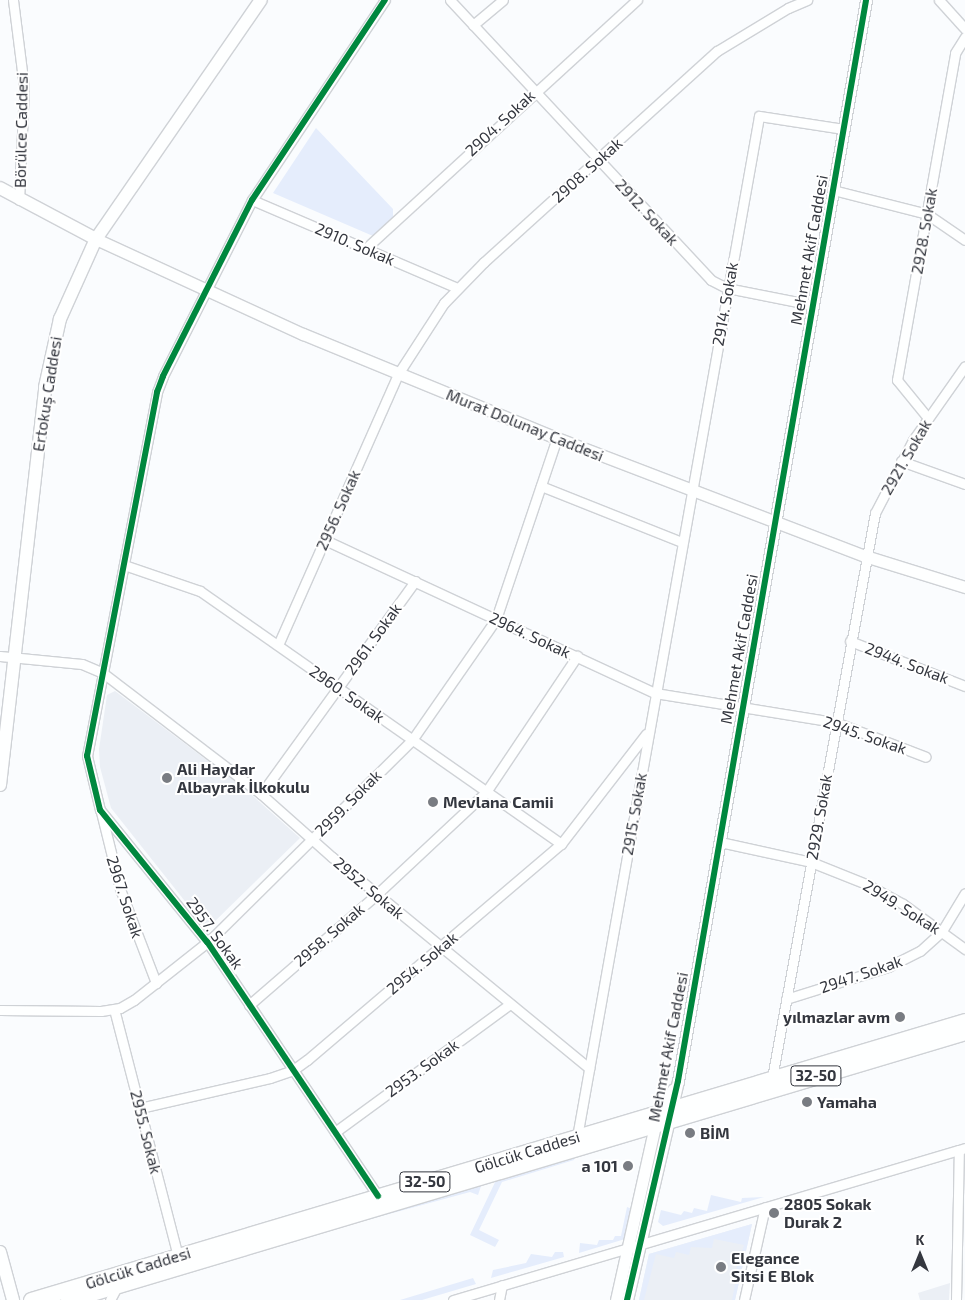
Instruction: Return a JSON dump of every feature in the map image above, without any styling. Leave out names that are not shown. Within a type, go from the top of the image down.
[{"type":"main road","name":"Ertokuş Caddesi","points":[[0,785],[48,364],[66,302],[96,239],[261,0]]},
{"type":"main road","points":[[0,188],[19,200],[96,239]]},
{"type":"main road","name":"Gölcük Caddesi","points":[[30,1300],[109,1288],[178,1256],[576,1137],[663,1116],[772,1078],[965,1021]]},
{"type":"main road","name":"Gölcük Caddesi","points":[[68,1300],[663,1116],[965,1032]]},
{"type":"main road","points":[[0,1252],[14,1300]]},
{"type":"street","name":"Börülce Caddesi","points":[[14,0],[24,82],[19,200]]},
{"type":"street","name":"2957. Sokak","points":[[378,1196],[207,942],[100,810],[87,756],[157,392],[205,289],[252,200],[385,0]]},
{"type":"street","name":"2912. Sokak","points":[[450,0],[706,276],[727,288],[813,304]]},
{"type":"street","points":[[473,25],[503,0]]},
{"type":"street","name":"2904. Sokak","points":[[365,248],[637,0]]},
{"type":"street","name":"2908. Sokak","points":[[398,374],[457,288],[598,159],[718,51],[786,4],[807,0]]},
{"type":"street","name":"Mehmet Akif Caddesi","points":[[616,1300],[663,1116],[678,1081],[866,0]]},
{"type":"street","points":[[939,0],[965,29]]},
{"type":"street","name":"2928. Sokak","points":[[928,418],[897,380],[955,53],[965,37]]},
{"type":"street","name":"2914. Sokak","points":[[691,491],[759,116],[844,129]]},
{"type":"street","points":[[833,190],[927,214],[965,240]]},
{"type":"street","name":"2910. Sokak","points":[[252,200],[457,288]]},
{"type":"street","name":"Murat Dolunay Caddesi","points":[[96,239],[398,374],[557,438],[691,491],[865,556],[965,587]]},
{"type":"street","name":"2921. Sokak","points":[[865,556],[875,513],[901,460],[965,366]]},
{"type":"street","name":"2956. Sokak","points":[[278,645],[398,374]]},
{"type":"street","name":"2959. Sokak","points":[[0,1010],[76,1012],[114,1009],[134,1000],[207,942],[412,740],[496,618],[557,438]]},
{"type":"street","points":[[901,460],[965,484]]},
{"type":"street","points":[[541,486],[682,542]]},
{"type":"street","name":"2915. Sokak","points":[[576,1137],[691,491]]},
{"type":"street","name":"2964. Sokak","points":[[325,540],[655,693],[743,709]]},
{"type":"street","name":"2929. Sokak","points":[[772,1078],[865,556]]},
{"type":"street","name":"2960. Sokak","points":[[124,566],[200,591],[560,844]]},
{"type":"street","name":"2961. Sokak","points":[[261,794],[415,581]]},
{"type":"street","name":"2944. Sokak","points":[[850,641],[965,686]]},
{"type":"street","name":"2952. Sokak","points":[[0,656],[82,664],[103,673],[261,794],[377,894],[588,1068]]},
{"type":"street","name":"2958. Sokak","points":[[249,1005],[377,894],[486,792],[577,656]]},
{"type":"street","name":"2945. Sokak","points":[[743,709],[836,722],[926,757]]},
{"type":"street","name":"2954. Sokak","points":[[140,1108],[293,1070],[441,947],[560,844],[648,732]]},
{"type":"street","name":"2967. Sokak","points":[[100,810],[120,889],[156,983]]},
{"type":"street","name":"2949. Sokak","points":[[720,842],[810,862],[884,893],[942,931],[965,949]]},
{"type":"street","name":"2947. Sokak","points":[[786,999],[904,960],[930,944],[942,931],[965,893]]},
{"type":"street","name":"2953. Sokak","points":[[335,1132],[510,1004]]},
{"type":"street","name":"2955. Sokak","points":[[114,1009],[178,1256]]},
{"type":"street","name":"Mehmet Akif Caddesi","points":[[627,1300],[640,1244],[663,1116]]},
{"type":"street","points":[[453,1300],[962,1149],[956,1300]]},
{"type":"street","points":[[744,1300],[765,1207]]},
{"type":"street","points":[[499,1300],[502,1286]]},
{"type":"shaded area","points":[[316,128],[393,209],[393,217],[388,224],[373,236],[273,193]]},
{"type":"shaded area","points":[[115,691],[245,789],[300,838],[207,929],[111,808],[100,767],[99,749],[107,695]]},
{"type":"shaded area","points":[[576,1151],[574,1160],[502,1182],[479,1230],[499,1240],[495,1247],[470,1235],[498,1176]]},
{"type":"shaded area","points":[[483,1180],[478,1195],[470,1192],[345,1226],[344,1220]]},
{"type":"shaded area","points":[[711,1195],[741,1202],[742,1198],[764,1197],[663,1226],[658,1222],[661,1210],[681,1215],[684,1211],[692,1213],[694,1208],[707,1211]]},
{"type":"shaded area","points":[[627,1207],[632,1209],[625,1239],[579,1253],[580,1243],[597,1245],[599,1240],[613,1240],[615,1236],[621,1236]]},
{"type":"shaded area","points":[[752,1224],[735,1300],[639,1300],[649,1254]]},
{"type":"shaded area","points":[[752,1224],[735,1300],[732,1300],[737,1274],[735,1273],[744,1245],[714,1239],[712,1248],[691,1247],[689,1255],[676,1252],[674,1258],[656,1254],[644,1300],[639,1300],[649,1254]]},
{"type":"shaded area","points":[[555,1252],[563,1252],[564,1257],[491,1278],[493,1270],[526,1263],[531,1254],[552,1257]]},
{"type":"shaded area","points":[[473,1278],[476,1284],[422,1300],[400,1300]]},
{"type":"shaded area","points":[[950,1283],[949,1300],[920,1300],[918,1293]]},
{"type":"cycle path","points":[[378,1196],[207,942],[100,810],[87,756],[157,392],[163,376],[252,200],[385,0]]},
{"type":"cycle path","points":[[627,1300],[678,1081],[866,0]]},
{"type":"place","name":"Ali Haydar Albayrak İlkokulu","points":[[167,778]]},
{"type":"place","name":"Mevlana Camii","points":[[433,802]]},
{"type":"place","name":"yılmazlar avm","points":[[900,1017]]},
{"type":"place","name":"Yamaha","points":[[807,1102]]},
{"type":"place","name":"BİM","points":[[690,1133]]},
{"type":"place","name":"a 101","points":[[628,1166]]},
{"type":"place","name":"2805 Sokak Durak 2","points":[[774,1213]]},
{"type":"place","name":"Elegance Sitsi E Blok","points":[[721,1267]]}]
